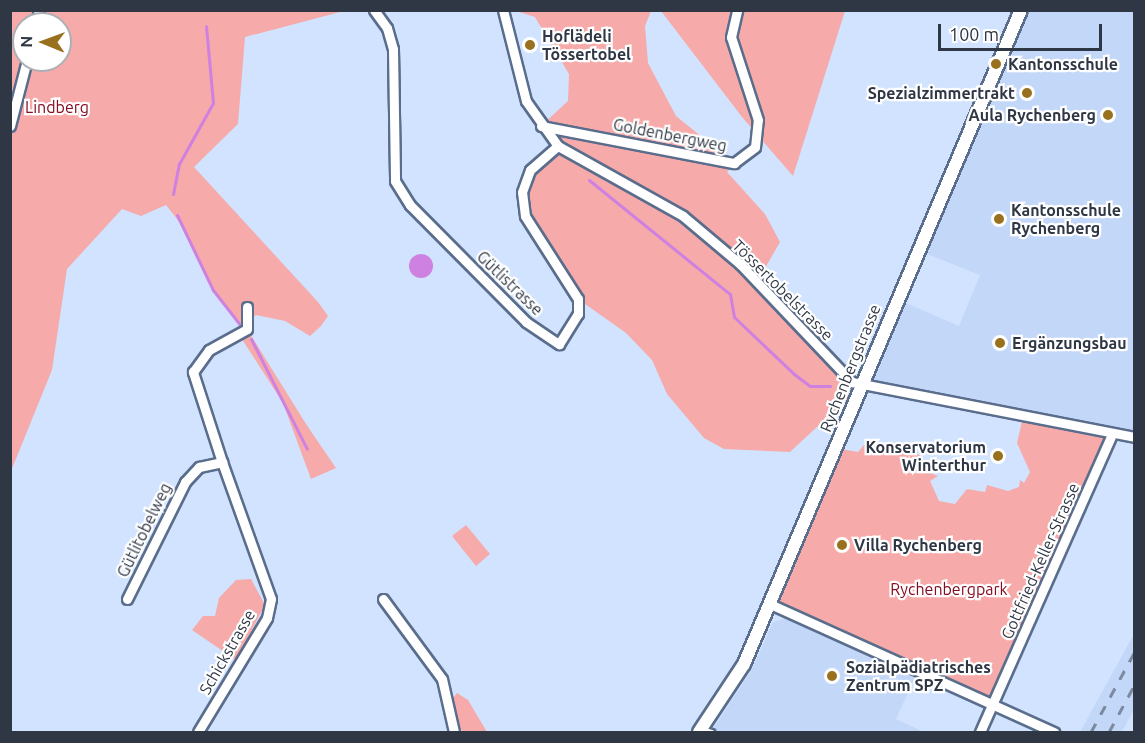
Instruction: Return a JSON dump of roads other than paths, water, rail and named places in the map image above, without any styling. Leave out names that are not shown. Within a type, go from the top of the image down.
[{"type":"street","name":"Gütlistrasse","points":[[374,10],[392,37],[393,169],[410,205],[526,322],[559,344],[578,314],[579,299],[525,216],[522,192],[530,170],[558,146]]},
{"type":"street","name":"Tössertobelstrasse","points":[[503,10],[526,100],[541,126],[558,146],[683,216],[740,264],[860,386]]},
{"type":"street","name":"Goldenbergweg","points":[[541,126],[735,163],[754,147],[758,120],[731,37],[737,10]]},
{"type":"street","name":"Rychenbergstrasse","points":[[704,731],[744,664],[1021,10]]},
{"type":"street","points":[[10,126],[24,72]]},
{"type":"street","points":[[222,462],[193,372],[209,350],[247,329],[247,307]]},
{"type":"street","points":[[860,386],[1134,437]]},
{"type":"street","name":"Gottfried-Keller-Strasse","points":[[980,732],[1112,434]]},
{"type":"street","name":"Schickstrasse","points":[[198,732],[267,618],[270,584],[222,462]]},
{"type":"street","name":"Gütlitobelweg","points":[[127,599],[184,482],[199,467],[222,462]]},
{"type":"street","points":[[383,598],[442,679],[454,732]]},
{"type":"street","points":[[770,604],[1053,732]]},
{"type":"waterway","points":[[173,194],[179,164],[213,103],[206,26]]},
{"type":"waterway","points":[[589,180],[730,294],[734,317],[794,374],[810,386],[830,386]]},
{"type":"waterway","points":[[177,215],[213,290],[241,326]]},
{"type":"waterway","points":[[251,339],[307,449]]},
{"type":"railway","points":[[1091,732],[1134,653]]},
{"type":"railway","points":[[1109,732],[1134,686]]},
{"type":"place","name":"Hoflädeli Tössertobel","points":[[530,45]]},
{"type":"place","name":"Kantonsschule","points":[[996,64]]},
{"type":"place","name":"Spezialzimmertrakt","points":[[1027,93]]},
{"type":"place","name":"Aula Rychenberg","points":[[1108,115]]},
{"type":"place","name":"Kantonsschule Rychenberg","points":[[999,219]]},
{"type":"place","name":"Ergänzungsbau","points":[[1000,343]]},
{"type":"place","name":"Konservatorium Winterthur","points":[[998,456]]},
{"type":"place","name":"Villa Rychenberg","points":[[842,545]]},
{"type":"place","name":"Sozialpädiatrisches Zentrum SPZ","points":[[832,676]]},
{"type":"park label","name":"Lindberg","points":[[57,107]]},
{"type":"park label","name":"Rychenbergpark","points":[[949,589]]}]
